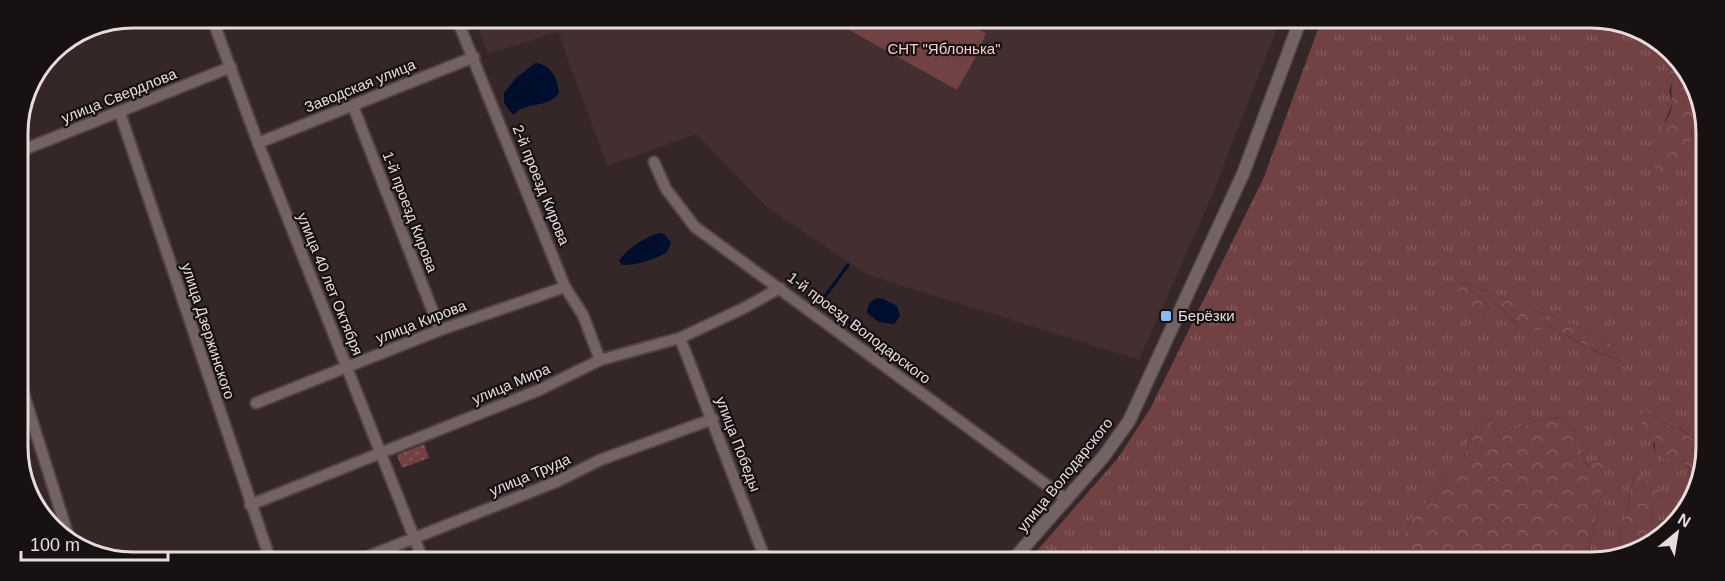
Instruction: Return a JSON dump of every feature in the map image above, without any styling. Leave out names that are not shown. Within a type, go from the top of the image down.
[{"type":"street","name":"улица 40 лет Октября","points":[[216,28],[258,143],[420,552]]},
{"type":"street","name":"2-й проезд Кирова","points":[[461,28],[565,287],[583,315],[600,360]]},
{"type":"street","name":"улица Володарского","points":[[1020,552],[1067,500],[1111,447],[1129,421],[1243,174],[1297,28]]},
{"type":"street","name":"Заводская улица","points":[[258,143],[474,57]]},
{"type":"street","name":"улица Свердлова","points":[[29,148],[231,67]]},
{"type":"street","name":"1-й проезд Кирова","points":[[353,106],[440,330]]},
{"type":"street","name":"улица Дзержинского","points":[[120,113],[267,552]]},
{"type":"street","name":"1-й проезд Володарского","points":[[654,162],[666,189],[695,227],[1067,500]]},
{"type":"street","name":"улица Кирова","points":[[256,403],[440,330],[565,287]]},
{"type":"street","name":"улица Мира","points":[[250,505],[539,390],[600,360],[680,338],[780,288]]},
{"type":"street","name":"улица Победы","points":[[680,338],[763,552]]},
{"type":"street","points":[[28,408],[66,527]]},
{"type":"street","name":"улица Труда","points":[[379,552],[558,481],[600,460],[713,419]]},
{"type":"shaded area","points":[[478,28],[845,28],[957,90],[977,55],[986,33],[976,28],[1277,28],[1211,198],[1139,360],[868,275],[768,208],[696,134],[607,166],[558,32],[488,54]]},
{"type":"green space","name":"СНТ \"Яблонька\"","points":[[845,28],[976,28],[986,33],[977,55],[957,90]]},
{"type":"green space","points":[[1318,28],[1605,29],[1632,36],[1664,57],[1673,80],[1669,91],[1673,102],[1664,123],[1692,137],[1694,112],[1696,133],[1696,441],[1680,428],[1670,426],[1653,415],[1655,451],[1682,461],[1690,469],[1688,489],[1680,503],[1655,503],[1660,489],[1634,476],[1618,549],[1588,552],[1602,491],[1602,458],[1590,466],[1582,459],[1583,439],[1558,417],[1535,421],[1497,437],[1491,418],[1471,433],[1464,458],[1409,522],[1401,540],[1401,552],[1036,552],[1118,458],[1150,409],[1264,177]],"holes":[[[1464,283],[1582,328],[1617,346],[1622,361],[1601,354],[1545,324],[1517,324],[1502,309],[1492,303],[1483,316],[1462,300],[1458,290]]]},
{"type":"green space","points":[[1663,58],[1675,70],[1686,87],[1694,112],[1690,145],[1684,162],[1669,173],[1658,174],[1652,163],[1655,152],[1663,144],[1661,131],[1672,104],[1673,80]]},
{"type":"green space","points":[[1464,283],[1582,328],[1626,352],[1622,361],[1602,354],[1545,324],[1538,331],[1517,324],[1493,303],[1483,316],[1473,316],[1464,311],[1458,290]]},
{"type":"green space","points":[[1645,410],[1670,426],[1679,428],[1696,441],[1696,461],[1688,489],[1690,468],[1677,460],[1662,459],[1656,452],[1654,435],[1650,435],[1637,417]]},
{"type":"green space","points":[[1558,417],[1583,439],[1582,459],[1589,466],[1603,457],[1602,491],[1588,552],[1401,552],[1401,540],[1409,522],[1464,458],[1471,433],[1491,418],[1497,437],[1535,421]]},
{"type":"green space","points":[[424,444],[429,458],[402,468],[397,455]]},
{"type":"green space","points":[[1634,476],[1644,478],[1660,489],[1655,503],[1647,503],[1647,536],[1632,545],[1618,549]]},
{"type":"green space","points":[[1275,534],[1306,552],[1263,552]]},
{"type":"water","points":[[535,63],[545,66],[553,73],[559,93],[551,100],[526,107],[513,115],[504,103],[504,93],[516,78]]},
{"type":"water","points":[[661,233],[671,243],[663,255],[633,264],[622,265],[619,261],[637,244],[650,236]]},
{"type":"water","points":[[878,298],[897,306],[900,316],[894,324],[879,322],[867,313],[870,304]]},
{"type":"waterway","points":[[832,309],[825,304],[823,299],[848,265]]},
{"type":"waterway","points":[[842,317],[902,362],[907,369]]},
{"type":"place","name":"Берёзки","points":[[1166,316]]}]
